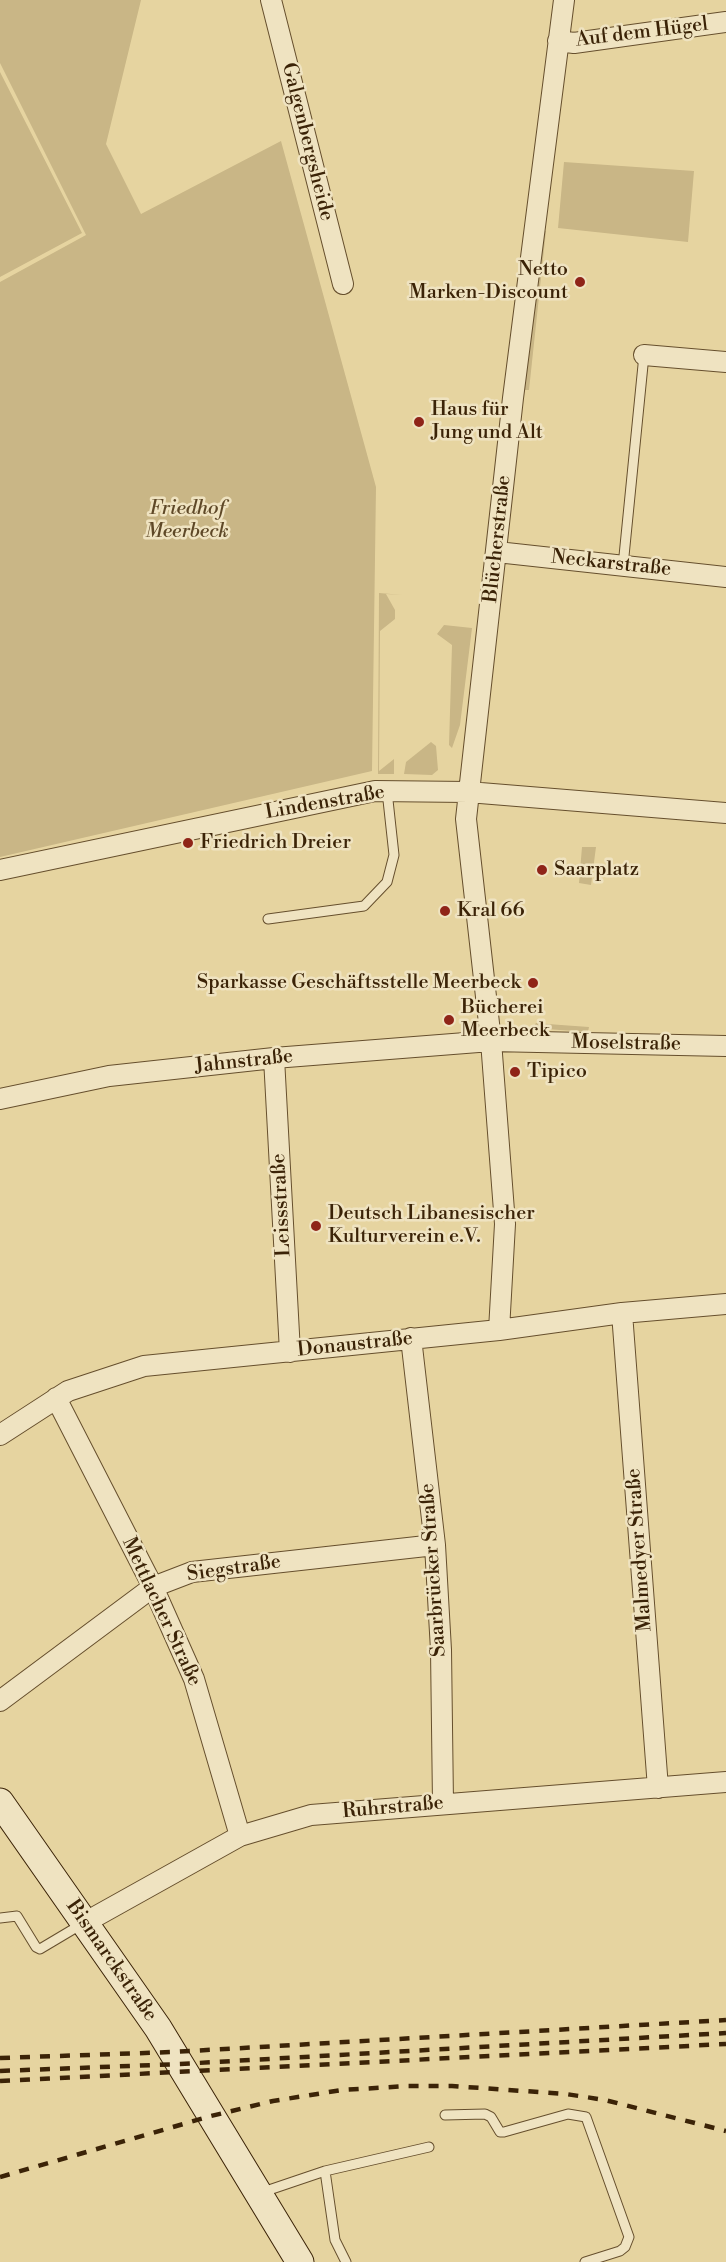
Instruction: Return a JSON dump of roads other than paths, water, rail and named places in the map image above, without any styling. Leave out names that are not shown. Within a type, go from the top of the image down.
[{"type":"main road","name":"Bismarckstraße","points":[[0,1802],[158,2028],[300,2262]]},
{"type":"street","name":"Galgenbergsheide","points":[[271,0],[343,284]]},
{"type":"street","name":"Blücherstraße","points":[[499,1330],[505,1224],[491,1041],[466,819],[564,0]]},
{"type":"street","name":"Auf dem Hügel","points":[[558,41],[574,43],[726,22]]},
{"type":"street","points":[[644,355],[726,362]]},
{"type":"street","name":"Neckarstraße","points":[[497,552],[726,577]]},
{"type":"street","name":"Lindenstraße","points":[[0,870],[363,793],[387,791],[468,792],[726,813]]},
{"type":"street","name":"Moselstraße","points":[[491,1041],[726,1046]]},
{"type":"street","name":"Jahnstraße","points":[[0,1099],[110,1076],[274,1058],[491,1041]]},
{"type":"street","name":"Leissstraße","points":[[274,1058],[290,1352]]},
{"type":"street","name":"Donaustraße","points":[[0,1435],[68,1391],[144,1366],[499,1330],[621,1313],[726,1304]]},
{"type":"street","name":"Malmedyer Straße","points":[[621,1313],[658,1788]]},
{"type":"street","name":"Saarbrücker Straße","points":[[411,1338],[435,1545],[441,1650],[443,1803]]},
{"type":"street","name":"Mettlacher Straße","points":[[56,1398],[153,1587],[194,1679],[240,1836]]},
{"type":"street","name":"Siegstraße","points":[[0,1701],[153,1587],[192,1572],[435,1545]]},
{"type":"street","name":"Ruhrstraße","points":[[84,1923],[240,1836],[311,1815],[726,1782]]},
{"type":"lane","points":[[623,566],[644,355]]},
{"type":"lane","points":[[268,919],[364,906],[387,882],[394,855],[387,791]]},
{"type":"lane","points":[[0,1917],[17,1916],[36,1947],[40,1949],[84,1923]]},
{"type":"lane","points":[[446,2115],[485,2114],[491,2117],[500,2132],[568,2114],[586,2117],[629,2237],[625,2247],[620,2251],[585,2262]]},
{"type":"lane","points":[[258,2193],[325,2171],[429,2147]]},
{"type":"lane","points":[[325,2171],[333,2229],[346,2262]]},
{"type":"railway","points":[[0,2058],[173,2052],[726,2020]]},
{"type":"railway","points":[[0,2071],[180,2064],[726,2033]]},
{"type":"railway","points":[[0,2081],[726,2044]]},
{"type":"railway","points":[[0,2177],[211,2116],[273,2101],[342,2090],[452,2086],[566,2094],[605,2100],[726,2131]]},
{"type":"place","name":"Netto Marken-Discount","points":[[580,282]]},
{"type":"place","name":"Haus für Jung und Alt","points":[[419,422]]},
{"type":"place","name":"Friedrich Dreier","points":[[188,843]]},
{"type":"place","name":"Saarplatz","points":[[542,870]]},
{"type":"place","name":"Kral 66","points":[[445,911]]},
{"type":"place","name":"Sparkasse Geschäftsstelle Meerbeck","points":[[533,983]]},
{"type":"place","name":"Bücherei Meerbeck","points":[[449,1020]]},
{"type":"place","name":"Tipico","points":[[515,1072]]},
{"type":"place","name":"Deutsch Libanesischer Kulturverein e.V.","points":[[316,1226]]},
{"type":"park label","name":"Friedhof Meerbeck","points":[[187,520]]}]
